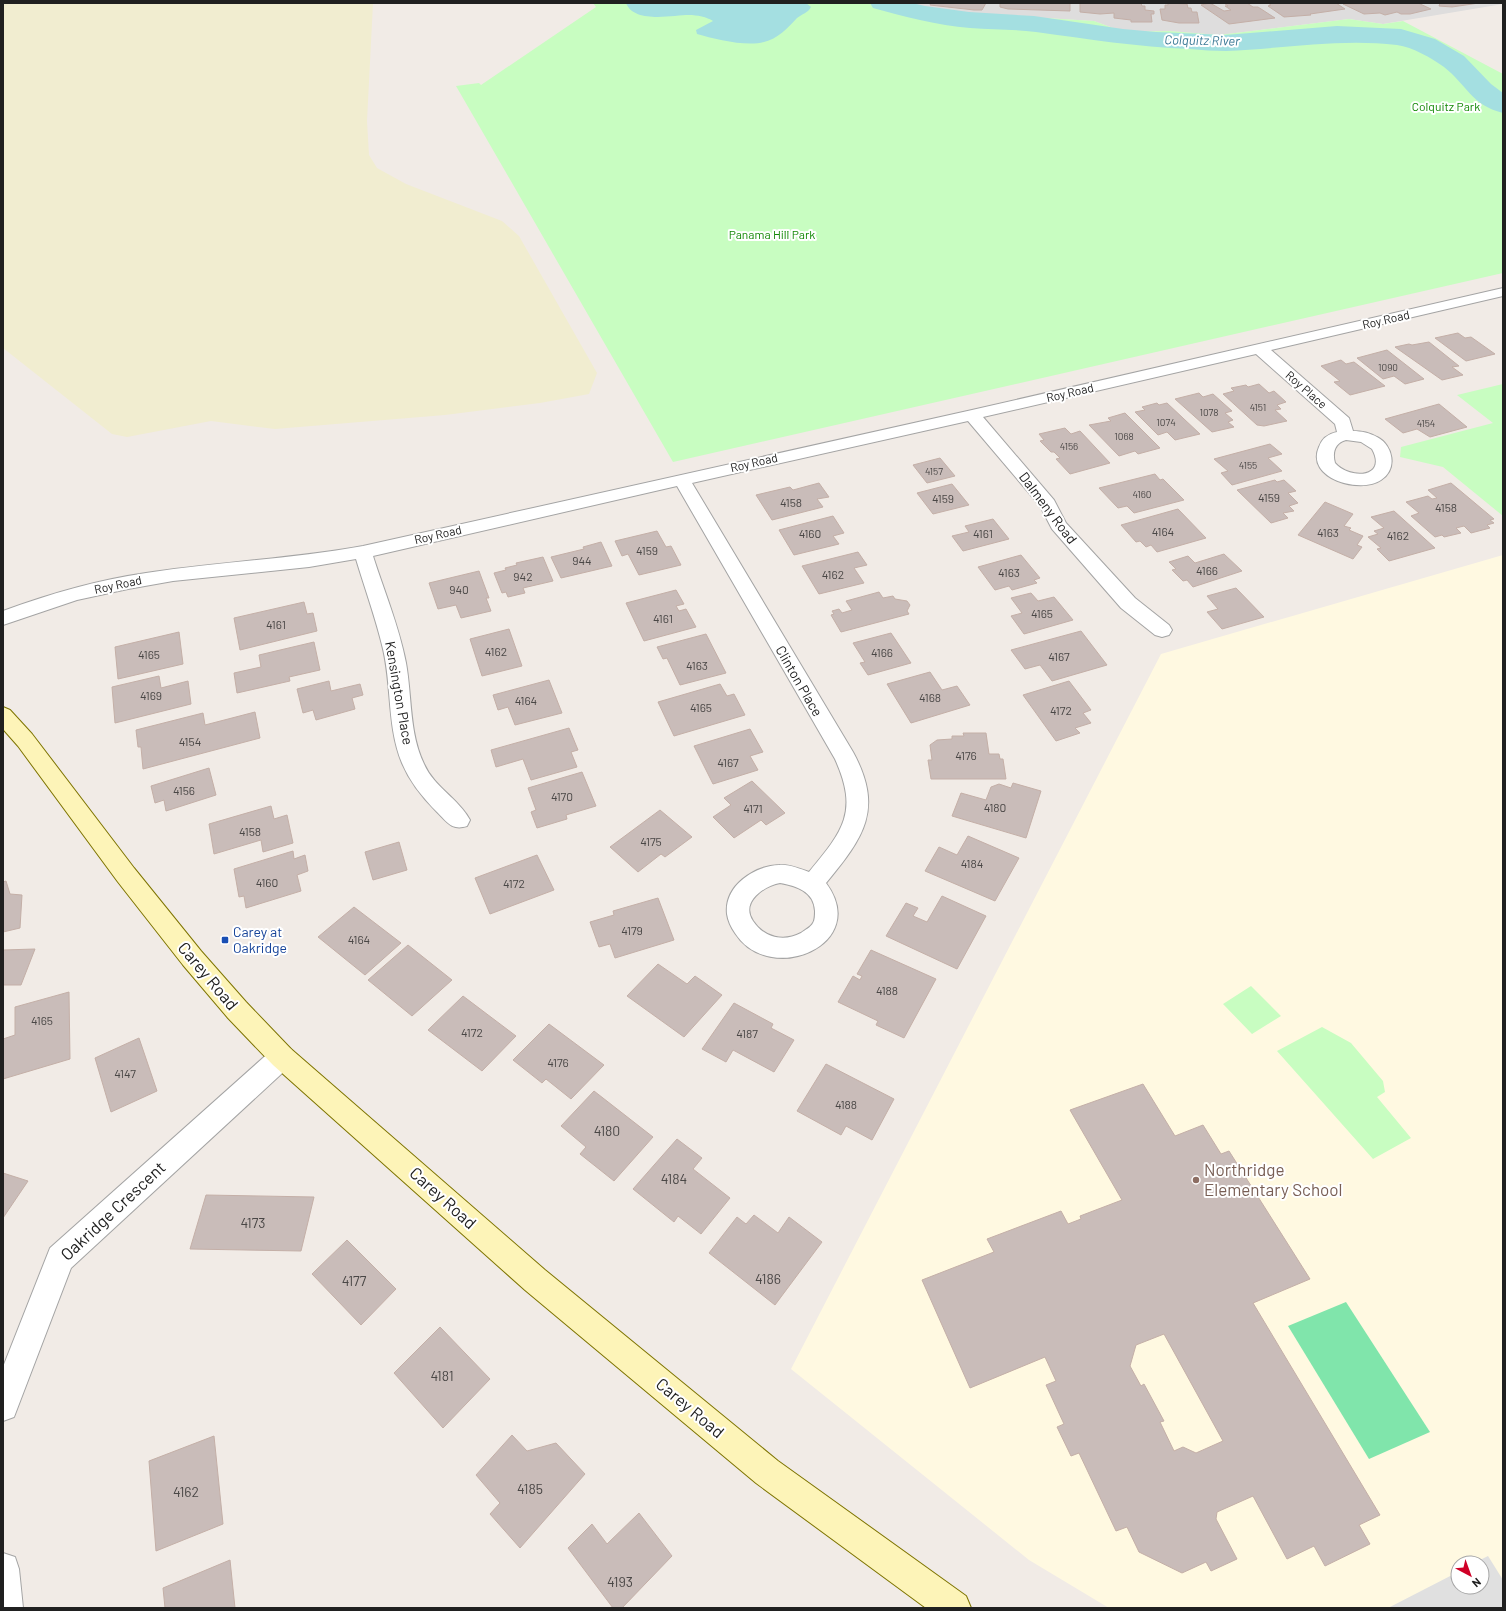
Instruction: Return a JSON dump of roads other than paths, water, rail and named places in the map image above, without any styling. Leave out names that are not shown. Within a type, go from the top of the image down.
[{"type":"street","name":"Roy Road","points":[[3,618],[62,598],[146,579],[287,565],[324,560],[363,552],[972,415],[1503,292]]},
{"type":"street","name":"Roy Place","points":[[1260,349],[1343,422],[1346,435]]},
{"type":"street","name":"Dalmeny Road","points":[[972,415],[1048,504],[1058,524],[1128,603],[1162,630]]},
{"type":"street","name":"Clinton Place","points":[[682,480],[845,758],[855,780],[859,799],[856,822],[843,846],[812,884]]},
{"type":"street","name":"Kensington Place","points":[[363,552],[391,642],[396,664],[406,738],[412,763],[425,785],[459,820]]},
{"type":"street","name":"Carey Road","points":[[3,715],[34,752],[126,875],[192,958],[237,1010],[282,1057],[535,1280],[767,1472],[954,1608]]},
{"type":"street","name":"Oakridge Crescent","points":[[3,1406],[60,1258],[282,1057]]},
{"type":"street","points":[[3,1569],[6,1608]]},
{"type":"water","points":[[626,3],[806,3],[811,7],[782,33],[769,41],[748,44],[730,42],[697,34],[696,30],[713,21],[705,17],[689,15],[664,17],[645,16],[630,10]]},
{"type":"waterway","name":"Colquitz River","points":[[882,3],[925,14],[969,20],[1034,24],[1123,37],[1156,40],[1225,43],[1337,34],[1401,37],[1426,45],[1454,62],[1481,90],[1491,98],[1503,104]]},
{"type":"place","name":"Carey at Oakridge","points":[[225,940]]},
{"type":"place","name":"Northridge Elementary School","points":[[1196,1180]]},
{"type":"park label","name":"Colquitz Park","points":[[1446,107]]},
{"type":"park label","name":"Panama Hill Park","points":[[772,235]]}]
